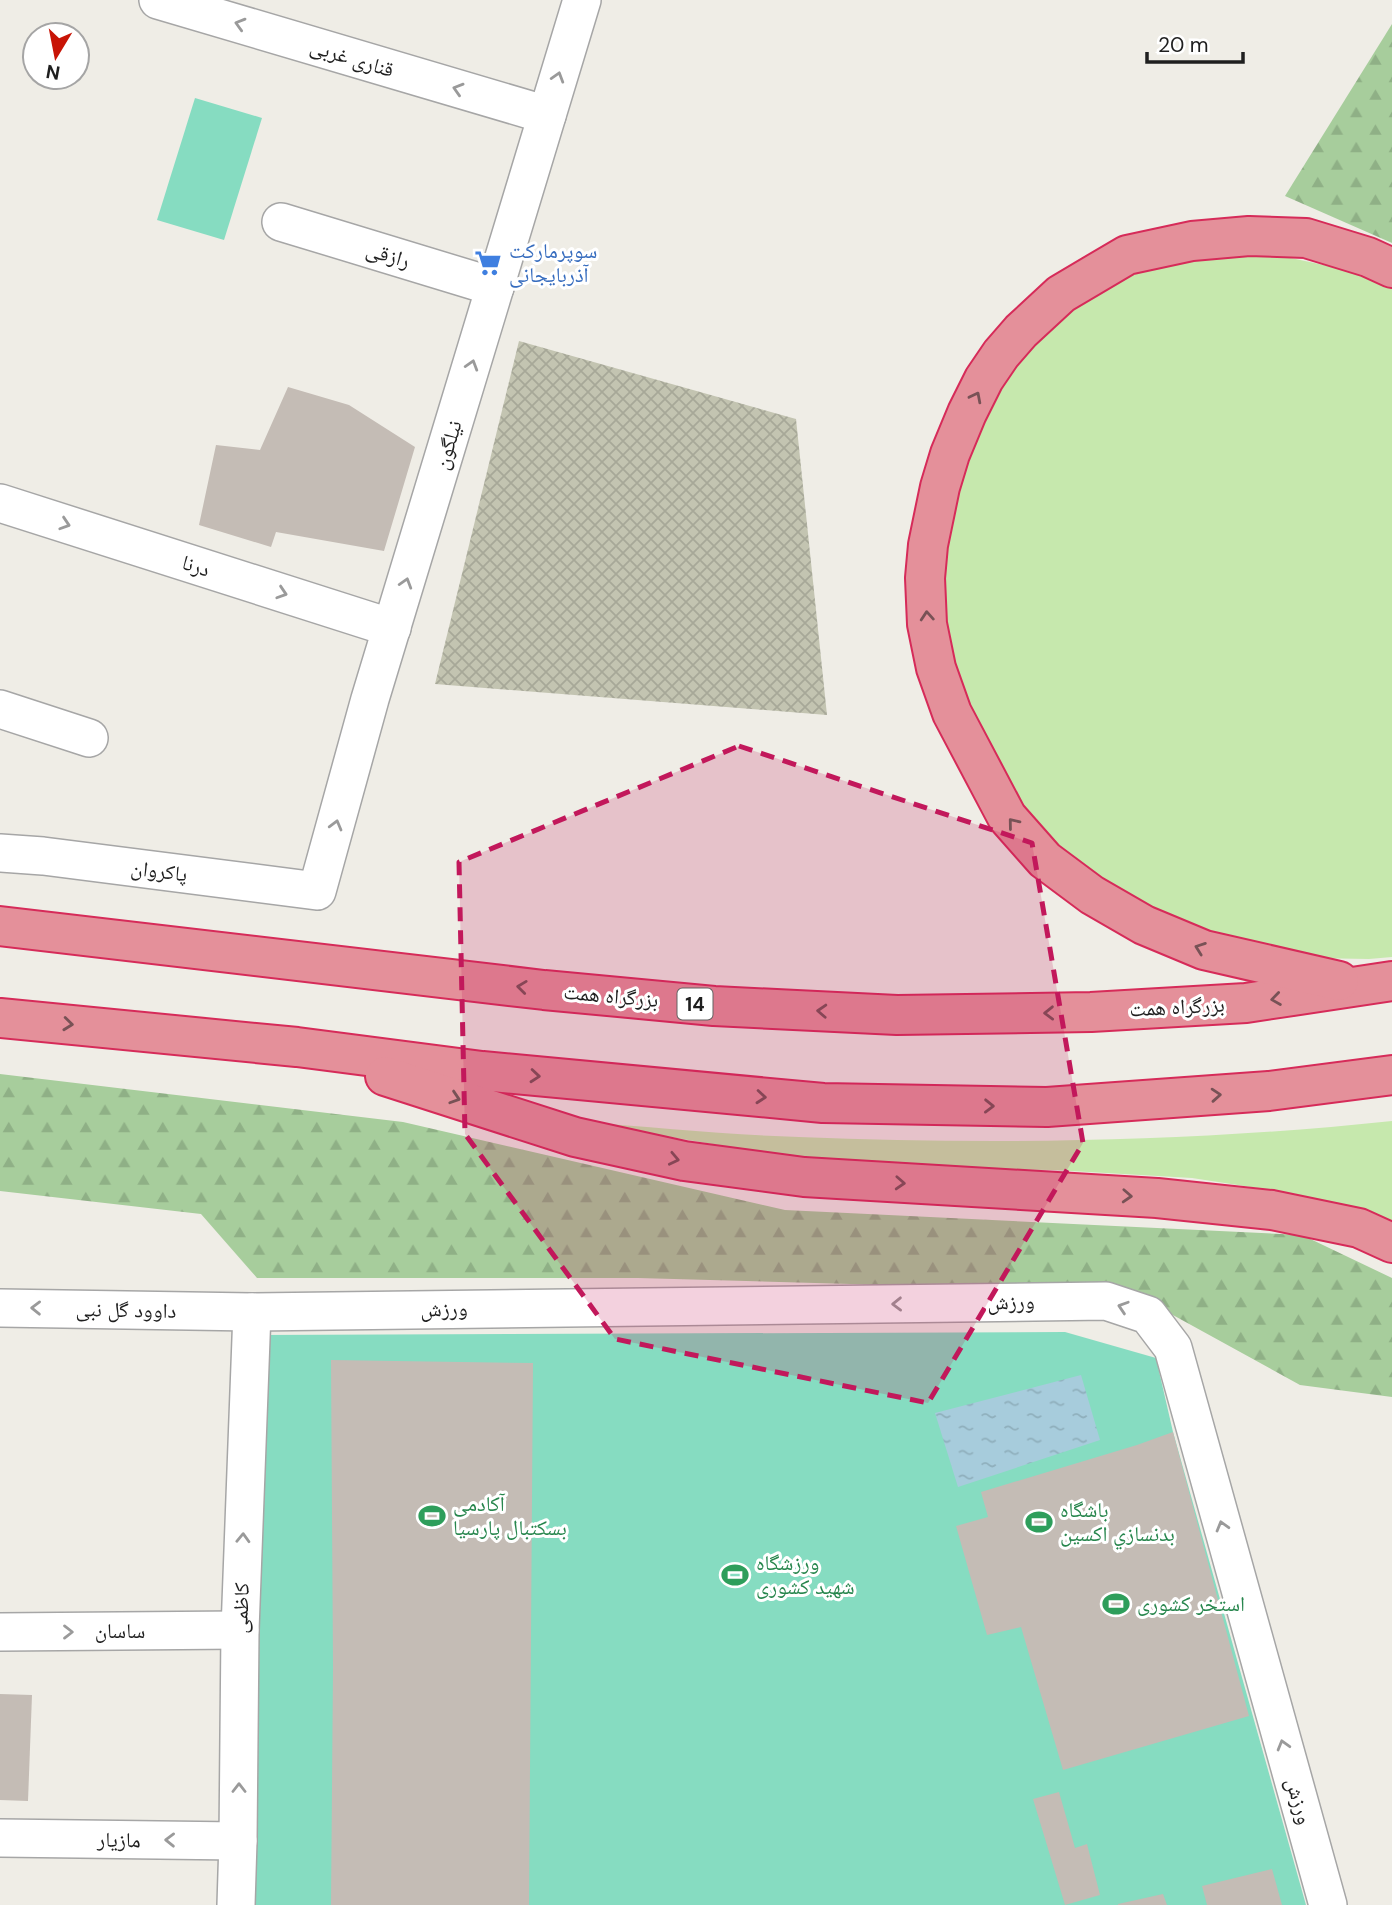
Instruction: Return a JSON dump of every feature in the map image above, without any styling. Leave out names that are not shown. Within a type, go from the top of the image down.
[{"type":"highway","points":[[1377,984],[1248,961],[1204,950],[1144,925],[1092,895],[1045,860],[1007,817],[952,713],[936,668],[926,624],[925,578],[940,487],[967,413],[984,379],[1001,354],[1021,331],[1061,294],[1127,256],[1192,241],[1249,236],[1306,238],[1368,257],[1392,268]]},
{"type":"highway","name":"بزرگراه همت","points":[[0,926],[544,990],[714,1006],[897,1015],[1091,1012],[1246,1003],[1377,984]]},
{"type":"highway","points":[[0,1017],[297,1047],[482,1071],[823,1103],[1047,1107],[1269,1091],[1392,1075]]},
{"type":"highway","points":[[297,1047],[575,1137],[684,1161],[804,1177],[1157,1198],[1272,1210],[1359,1228],[1392,1243]]},
{"type":"street","name":"قناری غربی","points":[[158,0],[547,115]]},
{"type":"street","name":"نیلگون","points":[[317,891],[370,699],[582,0]]},
{"type":"street","name":"رازقی","points":[[281,222],[495,287]]},
{"type":"street","name":"درنا","points":[[0,503],[392,628]]},
{"type":"street","points":[[0,709],[89,738]]},
{"type":"street","name":"پاکروان","points":[[0,853],[44,856],[317,891]]},
{"type":"street","name":"ورزش","points":[[251,1312],[1107,1301],[1148,1315],[1173,1348],[1328,1905]]},
{"type":"street","name":"داوود گل نبی","points":[[0,1308],[251,1312]]},
{"type":"street","name":"کاظمی","points":[[236,1905],[240,1630],[251,1312]]},
{"type":"street","name":"ساسان","points":[[0,1632],[240,1630]]},
{"type":"street","name":"مازیار","points":[[0,1838],[238,1841]]},
{"type":"highlighted area","points":[[739,746],[1032,843],[1083,1143],[928,1403],[615,1339],[465,1134],[459,862]]},
{"type":"shaded area","points":[[519,341],[796,419],[827,715],[435,684]]},
{"type":"green space","points":[[1392,24],[1392,243],[1285,196]]},
{"type":"green space","points":[[195,98],[262,118],[224,240],[157,220]]},
{"type":"green space","points":[[1234,255],[1291,258],[1361,273],[1392,287],[1392,957],[1310,958],[1258,953],[1155,916],[1055,848],[1030,818],[983,750],[943,642],[940,571],[964,448],[1024,347],[1069,308],[1118,278],[1169,259]]},
{"type":"green space","points":[[0,1074],[403,1122],[785,1210],[1302,1235],[1392,1278],[1392,1397],[1300,1385],[1131,1292],[638,1278],[257,1278],[201,1214],[0,1191]]},
{"type":"green space","points":[[1392,1121],[1392,1226],[1296,1194],[1192,1178],[812,1161],[582,1122],[772,1136],[1022,1141],[1244,1133]]},
{"type":"green space","name":"ورزشگاه شهید کشوری","points":[[1065,1332],[1156,1358],[1173,1432],[1306,1905],[255,1905],[258,1335]]},
{"type":"water","points":[[1081,1375],[1100,1440],[958,1487],[935,1413]]},
{"type":"building","points":[[288,387],[349,405],[415,447],[384,551],[276,532],[271,547],[199,525],[216,445],[260,450]]},
{"type":"building","points":[[331,1360],[533,1363],[529,1905],[331,1905]]},
{"type":"building","name":"استخر کشوری","points":[[1173,1432],[1249,1716],[1063,1770],[1021,1627],[987,1635],[956,1526],[988,1517],[981,1492]]},
{"type":"building","points":[[0,1694],[32,1695],[28,1801],[0,1800]]},
{"type":"building","points":[[1059,1792],[1075,1848],[1087,1844],[1100,1895],[1065,1905],[1033,1799]]},
{"type":"building","points":[[1272,1869],[1282,1905],[1207,1905],[1202,1886]]},
{"type":"building","points":[[1163,1894],[1167,1905],[1118,1905],[1118,1904]]},
{"type":"place","name":"سوپرمارکت آذربایجانی","points":[[488,263]]},
{"type":"place","name":"آکادمی بسکتبال پارسیا","points":[[432,1516]]},
{"type":"place","name":"باشگاه بدنسازي اكسين","points":[[1039,1522]]},
{"type":"place","name":"ورزشگاه شهید کشوری","points":[[735,1575]]},
{"type":"place","name":"استخر کشوری","points":[[1116,1604]]}]
